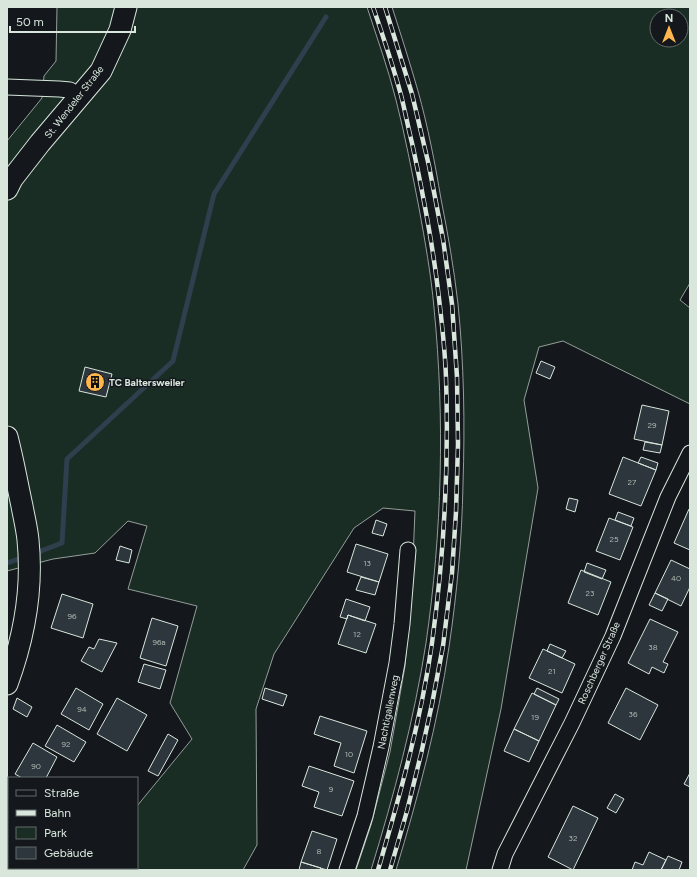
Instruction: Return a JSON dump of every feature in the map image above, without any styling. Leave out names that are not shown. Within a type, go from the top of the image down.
[{"type":"main road","name":"St. Wendeler Straße","points":[[7,188],[12,179],[40,143],[101,71],[120,30],[126,7]]},
{"type":"main road","points":[[7,437],[14,466],[28,549],[29,576],[28,603],[19,646],[7,684]]},
{"type":"street","points":[[7,87],[70,90],[80,96]]},
{"type":"street","name":"Roschberger Straße","points":[[500,870],[505,854],[572,722],[613,636],[668,497],[690,453]]},
{"type":"street","name":"Nachtigallenweg","points":[[347,870],[365,816],[383,739],[397,663],[408,550]]},
{"type":"green space","points":[[57,7],[367,7],[396,100],[430,270],[440,392],[441,434],[436,559],[426,643],[416,700],[403,757],[371,870],[356,870],[371,825],[390,752],[405,666],[412,583],[415,511],[383,508],[354,528],[274,654],[256,709],[257,845],[243,870],[84,870],[138,869],[138,805],[192,739],[170,703],[197,606],[128,589],[147,526],[128,521],[95,553],[53,559],[7,571],[7,141],[42,98],[44,76],[56,61]]},
{"type":"green space","points":[[392,7],[690,7],[690,283],[680,300],[690,308],[690,404],[563,341],[539,347],[524,400],[538,488],[501,709],[466,870],[396,870],[427,760],[449,647],[457,586],[460,546],[464,439],[464,394],[460,326],[451,252],[434,158],[415,80]]},
{"type":"building","points":[[541,361],[555,367],[550,379],[536,373]]},
{"type":"building","name":"TC Baltersweiler","points":[[85,367],[112,374],[106,397],[79,391]]},
{"type":"building","points":[[642,405],[669,411],[662,445],[634,439]]},
{"type":"building","points":[[645,442],[662,445],[660,453],[643,450]]},
{"type":"building","points":[[623,457],[656,470],[641,506],[609,494]]},
{"type":"building","points":[[641,457],[658,463],[656,470],[638,463]]},
{"type":"building","points":[[569,498],[578,500],[575,512],[566,509]]},
{"type":"building","points":[[689,509],[690,510],[690,550],[674,543]]},
{"type":"building","points":[[618,512],[634,518],[631,526],[615,520]]},
{"type":"building","points":[[609,518],[633,527],[620,560],[596,551]]},
{"type":"building","points":[[376,520],[387,524],[383,536],[372,533]]},
{"type":"building","points":[[356,544],[388,554],[379,582],[347,572]]},
{"type":"building","points":[[120,546],[132,550],[129,563],[116,560]]},
{"type":"building","points":[[671,560],[690,569],[690,587],[681,606],[655,593]]},
{"type":"building","points":[[587,563],[606,570],[602,579],[584,572]]},
{"type":"building","points":[[581,570],[611,582],[598,615],[568,603]]},
{"type":"building","points":[[361,577],[379,582],[375,595],[356,590]]},
{"type":"building","points":[[655,593],[668,599],[662,611],[649,605]]},
{"type":"building","points":[[62,594],[93,604],[83,638],[51,628]]},
{"type":"building","points":[[346,599],[370,607],[365,621],[348,615],[347,619],[340,617]]},
{"type":"building","points":[[348,615],[376,624],[366,653],[338,644]]},
{"type":"building","points":[[152,618],[178,626],[166,666],[140,658]]},
{"type":"building","points":[[650,619],[678,632],[663,662],[668,664],[664,673],[652,667],[649,674],[628,663]]},
{"type":"building","points":[[99,639],[117,643],[102,672],[81,661],[89,647],[94,649]]},
{"type":"building","points":[[550,644],[566,651],[562,658],[547,651]]},
{"type":"building","points":[[543,649],[575,664],[562,693],[529,678]]},
{"type":"building","points":[[144,664],[166,670],[160,689],[138,682]]},
{"type":"building","points":[[76,688],[103,704],[89,730],[61,714]]},
{"type":"building","points":[[265,688],[287,695],[283,706],[262,699]]},
{"type":"building","points":[[537,688],[559,699],[556,705],[534,694]]},
{"type":"building","points":[[626,688],[658,705],[640,740],[608,723]]},
{"type":"building","points":[[532,693],[556,705],[539,741],[514,729]]},
{"type":"building","points":[[17,698],[32,707],[27,717],[13,709]]},
{"type":"building","points":[[117,698],[147,715],[127,751],[97,734]]},
{"type":"building","points":[[320,716],[367,731],[354,773],[334,766],[341,743],[314,734]]},
{"type":"building","points":[[57,725],[86,742],[74,762],[45,746]]},
{"type":"building","points":[[514,729],[539,741],[529,762],[504,751]]},
{"type":"building","points":[[168,734],[178,740],[158,776],[148,771]]},
{"type":"building","points":[[33,743],[57,757],[47,777],[20,777],[15,774]]},
{"type":"building","points":[[309,766],[354,781],[342,816],[314,807],[319,792],[302,786]]},
{"type":"building","points":[[690,773],[690,787],[684,784]]},
{"type":"building","points":[[615,794],[624,799],[616,813],[607,808]]},
{"type":"building","points":[[573,806],[598,818],[573,870],[548,857]]},
{"type":"building","points":[[7,830],[8,860],[7,859]]},
{"type":"building","points":[[312,831],[337,839],[327,870],[301,862]]},
{"type":"building","points":[[649,852],[666,860],[661,870],[632,870],[635,862],[643,865]]},
{"type":"building","points":[[668,856],[682,862],[679,870],[661,870]]},
{"type":"building","points":[[301,862],[321,868],[320,870],[299,870]]},
{"type":"waterway","points":[[33,554],[62,543],[67,459],[173,361],[214,194],[326,17]]},
{"type":"waterway","points":[[7,563],[24,557]]},
{"type":"railway","points":[[373,7],[401,95],[426,212],[435,264],[443,330],[447,411],[445,510],[440,577],[432,643],[416,729],[402,786],[378,870]]},
{"type":"railway","points":[[385,7],[412,94],[429,166],[443,239],[452,304],[457,377],[458,444],[452,573],[443,646],[421,754],[390,870]]},
{"type":"place","name":"TC Baltersweiler","points":[[95,382]]}]
